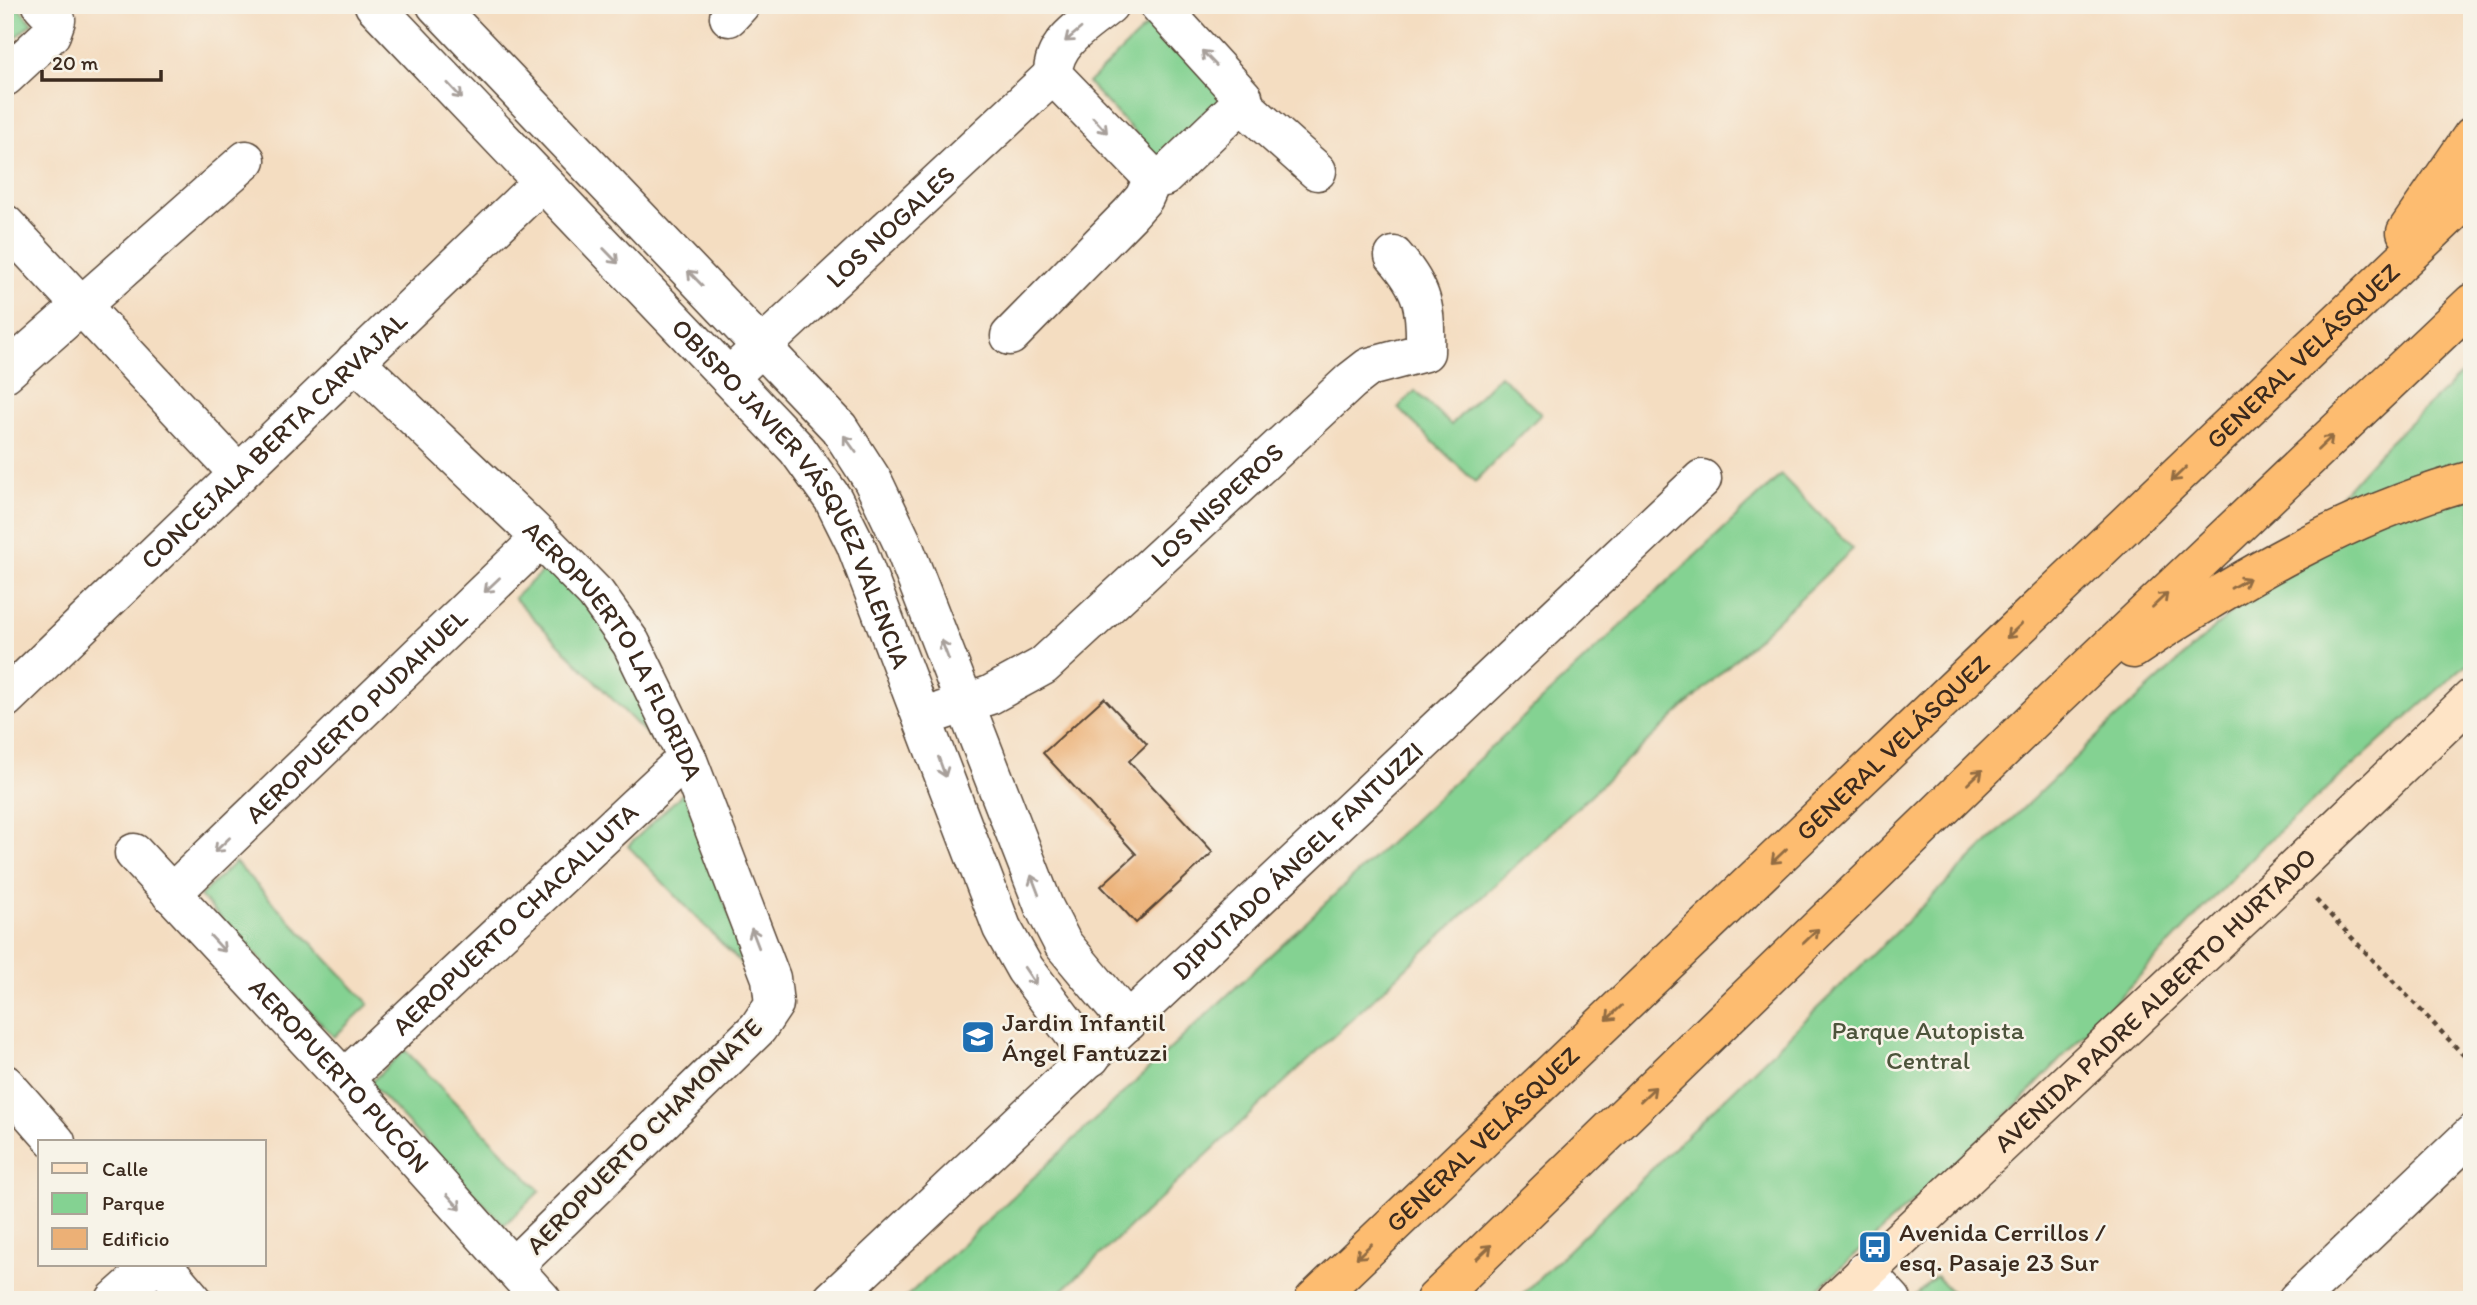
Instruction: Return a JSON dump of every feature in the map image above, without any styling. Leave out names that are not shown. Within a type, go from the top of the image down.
[{"type":"highway","points":[[2334,325],[2388,257],[2472,136]]},
{"type":"highway","name":"GENERAL VELÁSQUEZ","points":[[1314,1300],[2472,194]]},
{"type":"highway","points":[[1435,1300],[2057,697],[2472,303]]},
{"type":"highway","points":[[2057,697],[2185,615],[2307,546],[2364,517],[2472,480]]},
{"type":"street","name":"OBISPO JAVIER VÁSQUEZ VALENCIA","points":[[374,5],[797,449],[845,521],[924,717],[1002,928],[1025,969],[1091,1058]]},
{"type":"street","name":"LOS NOGALES","points":[[729,377],[1053,75],[1052,63],[1064,43],[1109,5]]},
{"type":"street","points":[[1159,5],[1240,91],[1241,103],[1317,170]]},
{"type":"street","name":"OBISPO JAVIER VÁSQUEZ VALENCIA","points":[[450,10],[839,428],[873,481],[902,542],[1044,907],[1063,944],[1128,1022]]},
{"type":"street","points":[[417,50],[450,10]]},
{"type":"street","points":[[5,78],[51,34],[49,13]]},
{"type":"street","points":[[1053,75],[1145,173],[1153,178],[1164,177],[1241,103]]},
{"type":"street","points":[[5,373],[246,160]]},
{"type":"street","points":[[1010,335],[1130,214],[1144,198],[1153,178]]},
{"type":"street","name":"CONCEJALA BERTA CARVAJAL","points":[[5,699],[541,183]]},
{"type":"street","points":[[5,224],[239,474]]},
{"type":"street","name":"LOS NISPEROS","points":[[924,717],[1018,682],[1065,649],[1368,367],[1425,352],[1426,319],[1420,291],[1394,256]]},
{"type":"street","name":"AEROPUERTO LA FLORIDA","points":[[355,361],[596,594],[631,643],[687,758],[771,978],[774,1004]]},
{"type":"street","name":"DIPUTADO ÁNGEL FANTUZZI","points":[[832,1300],[1702,479]]},
{"type":"street","name":"AEROPUERTO PUDAHUEL","points":[[171,894],[541,538]]},
{"type":"street","name":"AVENIDA PADRE ALBERTO HURTADO","points":[[1836,1300],[2472,698]]},
{"type":"street","name":"AEROPUERTO CHACALLUTA","points":[[344,1079],[687,758]]},
{"type":"street","name":"AEROPUERTO PUCÓN","points":[[134,853],[344,1079],[542,1300]]},
{"type":"street","name":"AEROPUERTO CHAMONATE","points":[[513,1268],[758,1028],[774,1004]]},
{"type":"street","points":[[5,1084],[54,1140]]},
{"type":"street","points":[[2303,1298],[2472,1134]]},
{"type":"street","points":[[115,1300],[153,1266]]},
{"type":"street","points":[[164,1266],[193,1300]]},
{"type":"street","points":[[1865,1271],[1892,1300]]},
{"type":"path","points":[[2325,909],[2472,1064]]},
{"type":"green space","points":[[5,5],[16,5],[32,23],[5,47]]},
{"type":"green space","points":[[1152,21],[1228,98],[1162,161],[1088,83]]},
{"type":"green space","name":"Parque Autopista Central","points":[[2472,364],[2472,659],[2263,846],[2016,1106],[1806,1300],[1517,1300],[2114,720],[2254,592],[2387,444]]},
{"type":"green space","points":[[1500,375],[1541,414],[1475,482],[1398,408],[1415,391],[1451,425]]},
{"type":"green space","points":[[1781,475],[1853,549],[1052,1300],[903,1300]]},
{"type":"green space","points":[[548,566],[618,639],[661,749],[514,598]]},
{"type":"green space","points":[[684,792],[751,974],[628,846]]},
{"type":"green space","points":[[235,862],[369,1004],[334,1037],[200,896]]},
{"type":"green space","points":[[405,1050],[540,1191],[504,1225],[370,1083]]},
{"type":"green space","points":[[1936,1276],[1959,1300],[1911,1300]]},
{"type":"building","points":[[1104,698],[1147,744],[1129,761],[1213,852],[1136,923],[1101,886],[1136,854],[1043,753]]},
{"type":"place","name":"Jardin Infantil Ángel Fantuzzi","points":[[978,1037]]},
{"type":"place","name":"Avenida Cerrillos / esq. Pasaje 23 Sur","points":[[1875,1247]]}]
